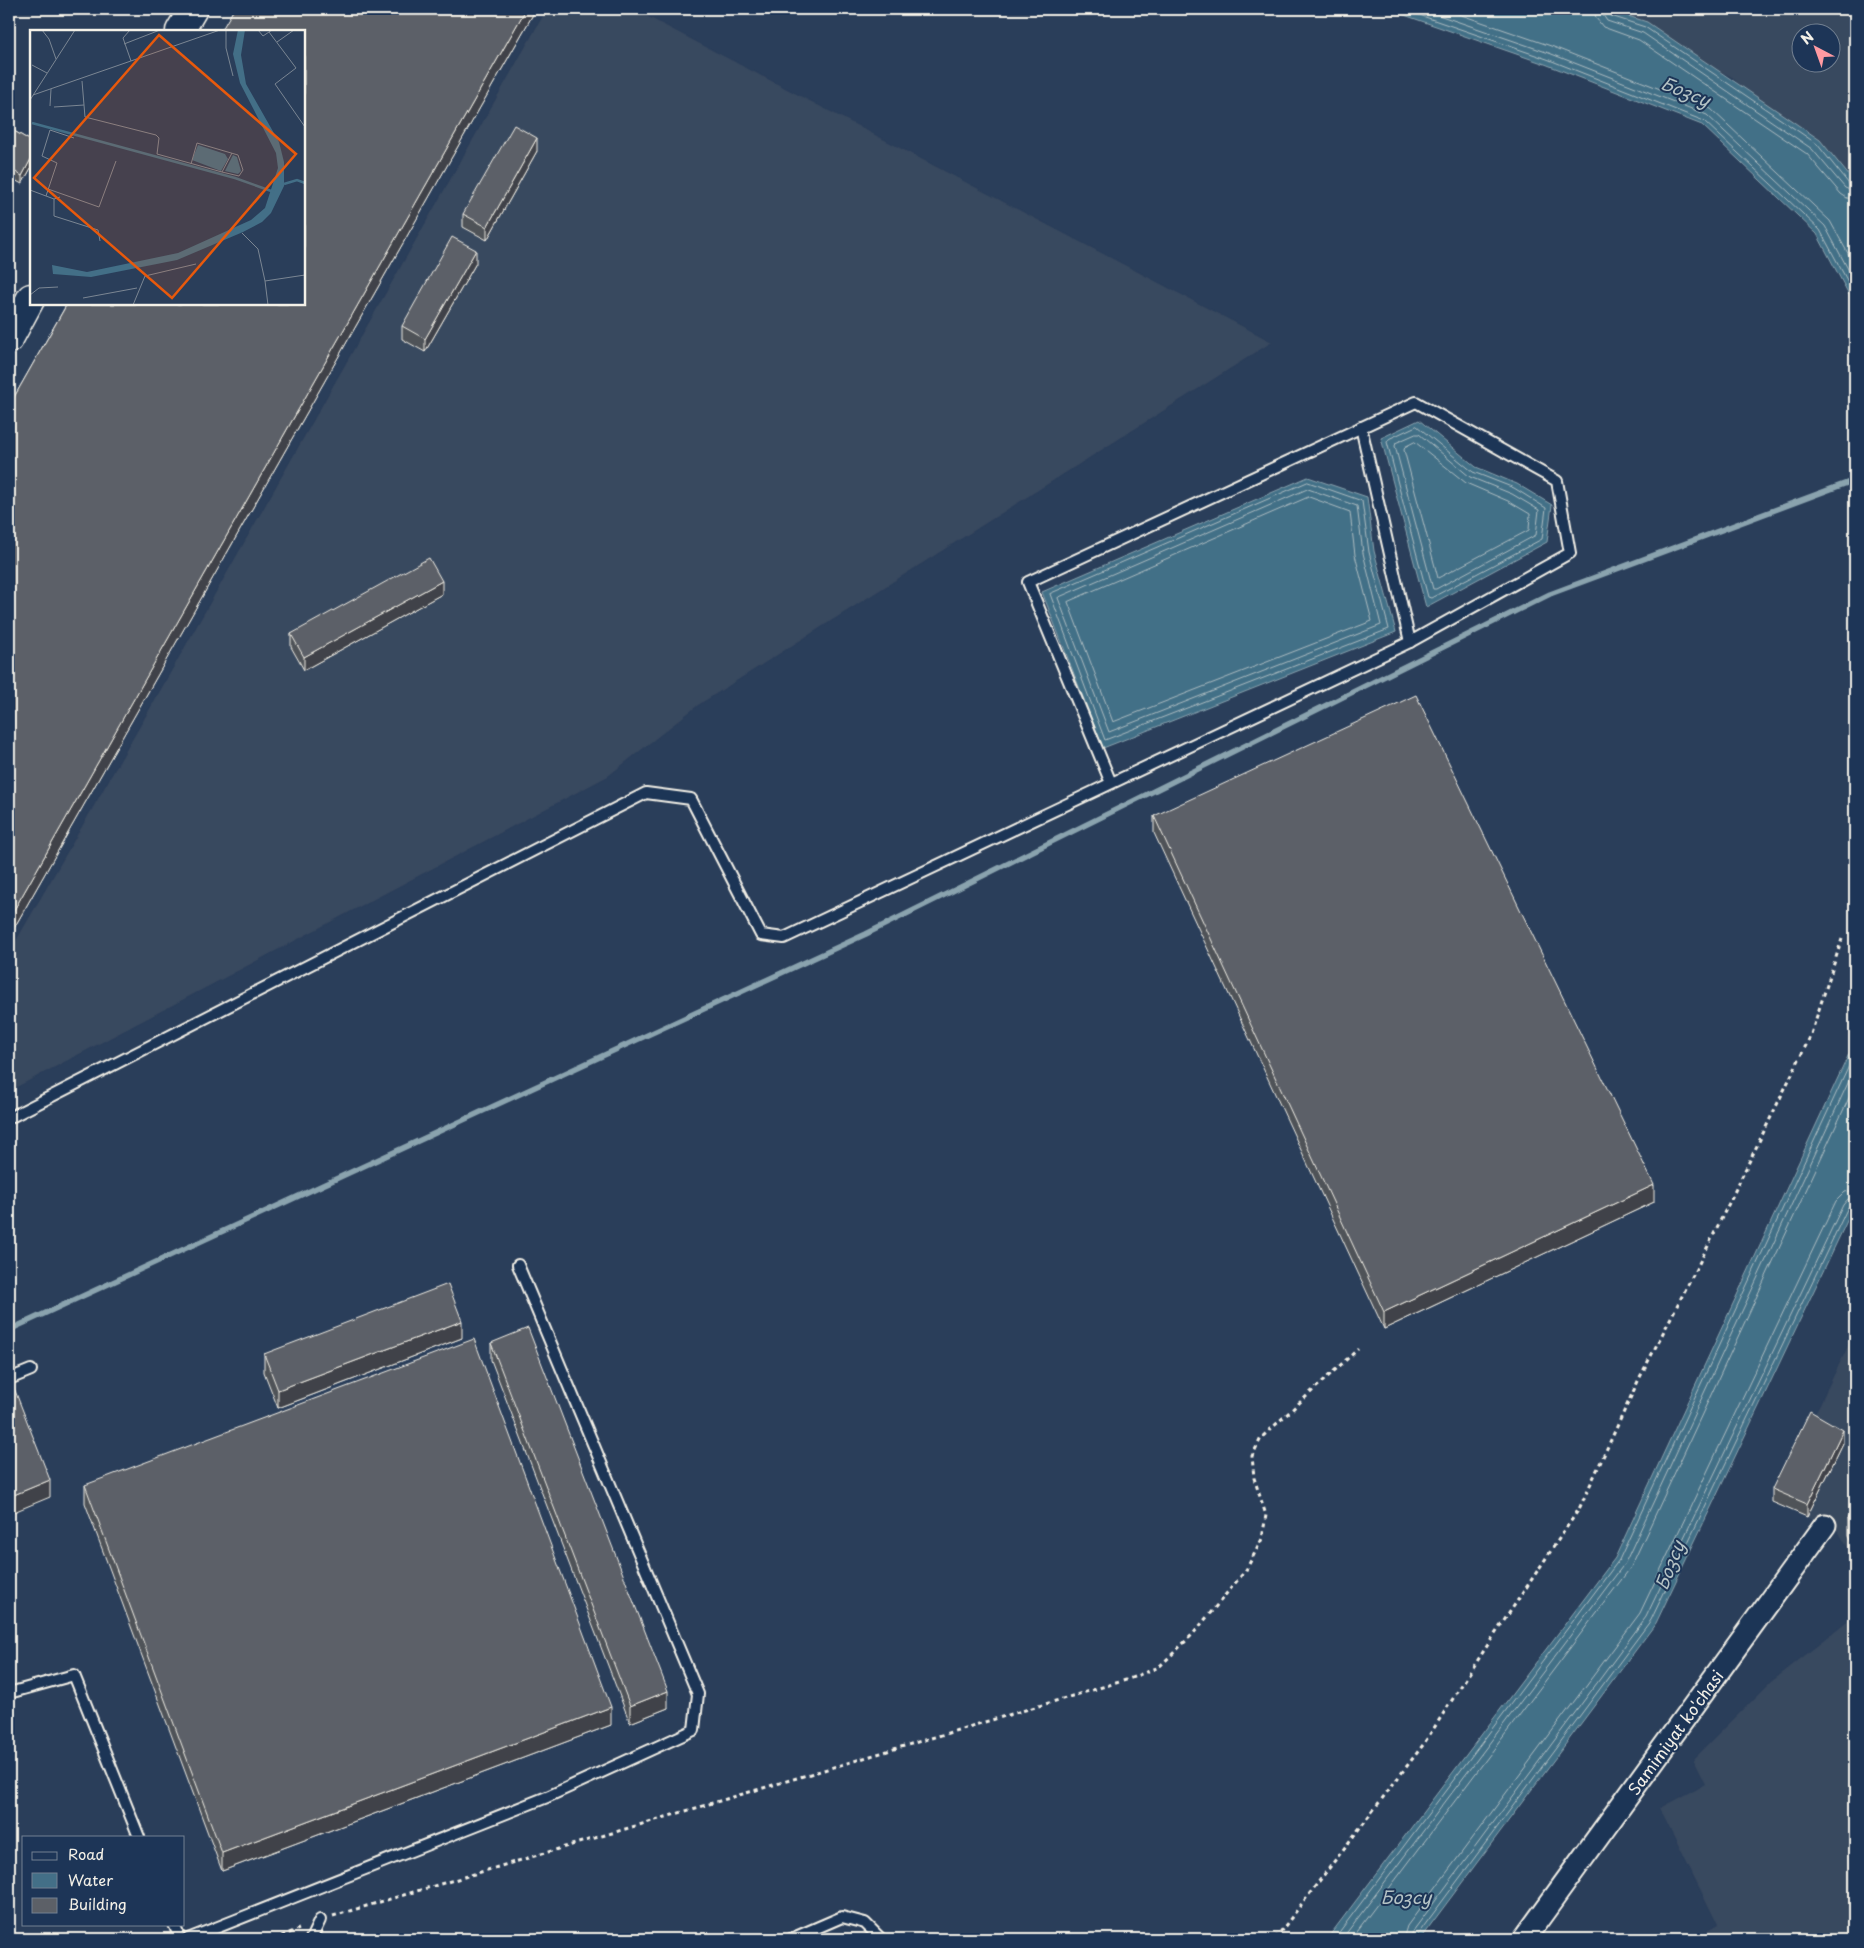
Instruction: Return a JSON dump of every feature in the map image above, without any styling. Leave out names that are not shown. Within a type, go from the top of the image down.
[{"type":"main road","points":[[181,30],[193,9]]},
{"type":"main road","points":[[9,339],[30,300]]},
{"type":"street","name":"Samimiyat ko'chasi","points":[[1524,1939],[1825,1525]]},
{"type":"lane","points":[[9,1118],[646,793],[691,800],[760,935],[784,938],[1410,642],[1570,552],[1557,481],[1416,402],[1028,582],[1111,783]]},
{"type":"lane","points":[[1361,427],[1410,642]]},
{"type":"lane","points":[[188,1939],[547,1796],[694,1730],[698,1694],[518,1265]]},
{"type":"lane","points":[[9,1379],[31,1370]]},
{"type":"lane","points":[[9,1694],[74,1675],[139,1836]]},
{"type":"lane","points":[[791,1939],[842,1917],[865,1923],[881,1939]]},
{"type":"lane","points":[[311,1939],[320,1920]]},
{"type":"lane","points":[[175,1926],[180,1939]]},
{"type":"path","points":[[1274,1939],[1423,1745],[1579,1509],[1639,1379],[1708,1246],[1810,1037],[1842,939]]},
{"type":"path","points":[[274,1939],[320,1920],[1126,1680],[1159,1667],[1193,1634],[1246,1570],[1262,1539],[1266,1515],[1254,1478],[1252,1456],[1260,1438],[1358,1349]]},
{"type":"shaded area","points":[[547,9],[633,9],[1272,342],[698,705],[608,776],[9,1091],[9,953],[143,721]]},
{"type":"shaded area","points":[[1587,9],[1855,9],[1855,204],[1732,77]]},
{"type":"shaded area","points":[[1855,1332],[1855,1560],[1838,1531],[1772,1502]]},
{"type":"shaded area","points":[[1855,1616],[1855,1939],[1693,1939],[1718,1925],[1660,1808],[1705,1784],[1693,1760],[1771,1682]]},
{"type":"water","name":"Бозсу","points":[[1387,9],[1606,9],[1647,22],[1820,140],[1855,183],[1855,306],[1817,234],[1702,125],[1545,64]]},
{"type":"water","points":[[1419,420],[1476,467],[1517,484],[1552,505],[1547,542],[1426,607],[1381,438]]},
{"type":"water","points":[[1308,477],[1367,497],[1374,551],[1396,632],[1103,748],[1042,592]]},
{"type":"water","name":"Бозсу","points":[[1855,1041],[1855,1204],[1656,1623],[1420,1939],[1327,1939],[1615,1558]]},
{"type":"building","points":[[234,9],[526,9],[9,917],[9,406],[66,305],[305,305],[305,30],[222,30]]},
{"type":"building","points":[[9,91],[13,93],[9,102]]},
{"type":"building","points":[[514,125],[537,138],[487,227],[463,214]]},
{"type":"building","points":[[9,128],[30,140],[30,161],[22,176],[9,168]]},
{"type":"building","points":[[452,237],[476,250],[425,339],[402,326]]},
{"type":"building","points":[[429,558],[442,581],[304,657],[291,634]]},
{"type":"building","points":[[1416,695],[1654,1185],[1384,1312],[1154,816]]},
{"type":"building","points":[[448,1284],[462,1321],[278,1390],[264,1354]]},
{"type":"building","points":[[528,1328],[668,1691],[630,1706],[491,1343]]},
{"type":"building","points":[[474,1339],[611,1707],[222,1853],[85,1485]]},
{"type":"building","points":[[12,1383],[50,1480],[9,1497],[9,1384]]},
{"type":"building","points":[[1810,1411],[1843,1430],[1807,1504],[1772,1489]]},
{"type":"building","points":[[1855,1514],[1855,1533],[1848,1518]]},
{"type":"waterway","points":[[9,1330],[866,934],[1550,594],[1855,480]]}]
